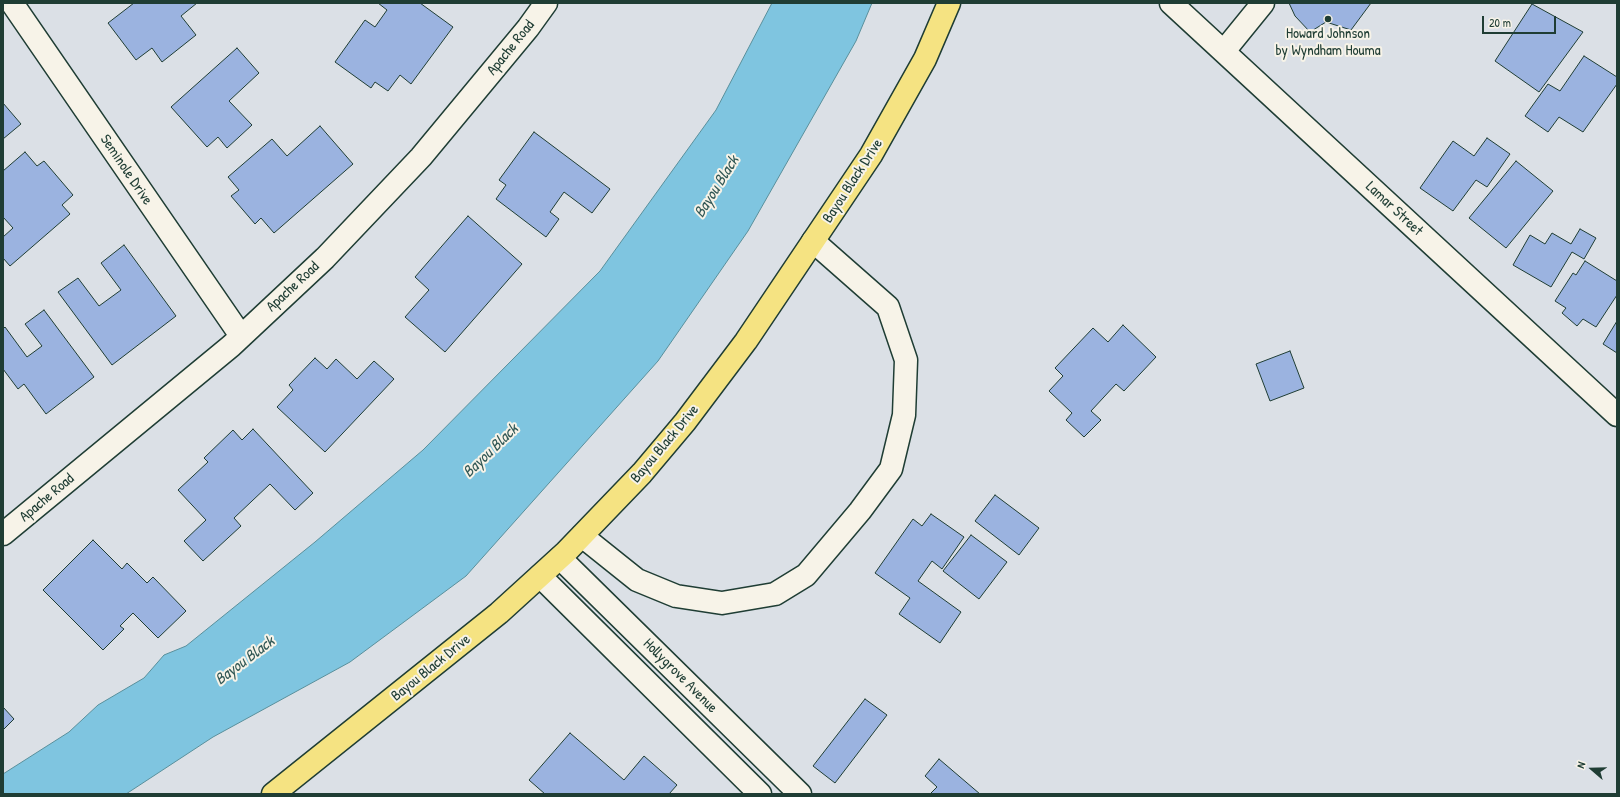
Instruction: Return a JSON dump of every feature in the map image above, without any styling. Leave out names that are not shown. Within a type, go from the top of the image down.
[{"type":"main road","name":"Bayou Black Drive","points":[[273,794],[499,613],[560,558],[642,473],[685,422],[746,340],[871,155],[925,59],[949,3]]},
{"type":"street","name":"Seminole Drive","points":[[12,3],[240,336]]},
{"type":"street","name":"Apache Road","points":[[3,534],[240,336],[325,258],[421,157],[528,28],[546,3]]},
{"type":"street","name":"Lamar Street","points":[[1174,4],[1617,414]]},
{"type":"street","points":[[1224,51],[1257,5]]},
{"type":"street","points":[[582,536],[637,580],[676,596],[722,603],[775,594],[806,575],[860,511],[891,470],[904,415],[906,360],[888,308],[813,241]]},
{"type":"street","name":"Hollygrove Avenue","points":[[560,558],[800,794]]},
{"type":"street","name":"Hollygrove Avenue","points":[[540,576],[760,794]]},
{"type":"water","name":"Bayou Black","points":[[772,3],[872,3],[856,41],[748,231],[658,361],[466,576],[350,662],[213,737],[126,794],[3,794],[3,774],[69,732],[98,705],[144,678],[164,655],[186,646],[315,542],[423,450],[600,271],[716,110]]},
{"type":"building","points":[[134,3],[197,3],[181,16],[196,35],[162,62],[152,48],[136,60],[108,23]]},
{"type":"building","points":[[378,3],[420,3],[453,27],[411,84],[400,75],[388,91],[375,82],[371,88],[335,62],[365,20],[375,27],[387,10]]},
{"type":"building","name":"Howard Johnson by Wyndham Houma","points":[[1289,3],[1371,3],[1351,30],[1326,22],[1310,32],[1295,16]]},
{"type":"building","points":[[1532,4],[1583,32],[1539,92],[1495,61]]},
{"type":"building","points":[[237,48],[259,73],[229,101],[252,125],[227,148],[218,137],[207,147],[171,107]]},
{"type":"building","points":[[1584,56],[1617,77],[1617,84],[1583,132],[1559,117],[1548,132],[1525,116],[1548,84],[1560,91]]},
{"type":"building","points":[[3,103],[21,124],[3,139]]},
{"type":"building","points":[[320,126],[353,164],[274,233],[261,218],[255,224],[231,196],[239,190],[228,177],[272,139],[287,156]]},
{"type":"building","points":[[534,132],[610,189],[592,213],[564,192],[550,212],[559,219],[546,237],[496,199],[506,185],[499,180]]},
{"type":"building","points":[[1487,138],[1510,154],[1487,187],[1476,180],[1453,211],[1420,188],[1453,141],[1474,156]]},
{"type":"building","points":[[25,152],[37,166],[44,161],[73,195],[62,205],[70,214],[10,266],[3,258],[3,237],[13,228],[3,217],[3,171]]},
{"type":"building","points":[[1516,161],[1553,191],[1506,248],[1469,218]]},
{"type":"building","points":[[468,216],[522,264],[445,352],[405,317],[429,290],[415,277]]},
{"type":"building","points":[[1580,229],[1596,238],[1584,259],[1572,252],[1551,287],[1513,265],[1530,235],[1545,244],[1552,233],[1571,244]]},
{"type":"building","points":[[124,245],[176,316],[112,365],[58,292],[78,278],[99,306],[121,290],[101,263]]},
{"type":"building","points":[[1585,261],[1617,281],[1617,295],[1596,327],[1583,319],[1577,326],[1562,313],[1566,308],[1555,301],[1573,273],[1576,275]]},
{"type":"building","points":[[44,310],[94,377],[46,414],[24,384],[18,389],[3,369],[3,329],[5,327],[27,357],[42,346],[25,324]]},
{"type":"building","points":[[1617,321],[1617,353],[1603,344]]},
{"type":"building","points":[[1123,325],[1156,357],[1124,391],[1116,384],[1091,411],[1101,420],[1084,437],[1066,420],[1072,413],[1049,391],[1063,376],[1055,368],[1093,328],[1108,342]]},
{"type":"building","points":[[1290,351],[1304,388],[1270,401],[1256,364]]},
{"type":"building","points":[[315,358],[327,369],[336,359],[357,379],[374,361],[394,379],[325,452],[277,407],[293,390],[289,385]]},
{"type":"building","points":[[253,429],[313,493],[295,510],[270,484],[234,518],[241,526],[203,561],[184,541],[206,520],[178,490],[208,462],[204,458],[233,430],[242,440]]},
{"type":"building","points":[[995,495],[1039,528],[1019,555],[975,521]]},
{"type":"building","points":[[931,514],[964,537],[942,569],[932,561],[918,581],[961,612],[940,643],[899,614],[910,598],[875,573],[913,519],[922,526]]},
{"type":"building","points":[[971,535],[1007,562],[979,599],[943,571]]},
{"type":"building","points":[[93,540],[122,569],[127,563],[147,583],[153,577],[186,611],[158,638],[133,613],[120,626],[124,629],[103,650],[43,590]]},
{"type":"building","points":[[865,699],[887,715],[835,783],[813,766]]},
{"type":"building","points":[[3,707],[14,719],[3,730]]},
{"type":"building","points":[[570,733],[624,780],[644,756],[677,785],[669,794],[545,794],[529,780]]},
{"type":"building","points":[[939,759],[980,794],[930,794],[937,787],[925,776]]},
{"type":"place","name":"Howard Johnson by Wyndham Houma","points":[[1328,19]]}]
